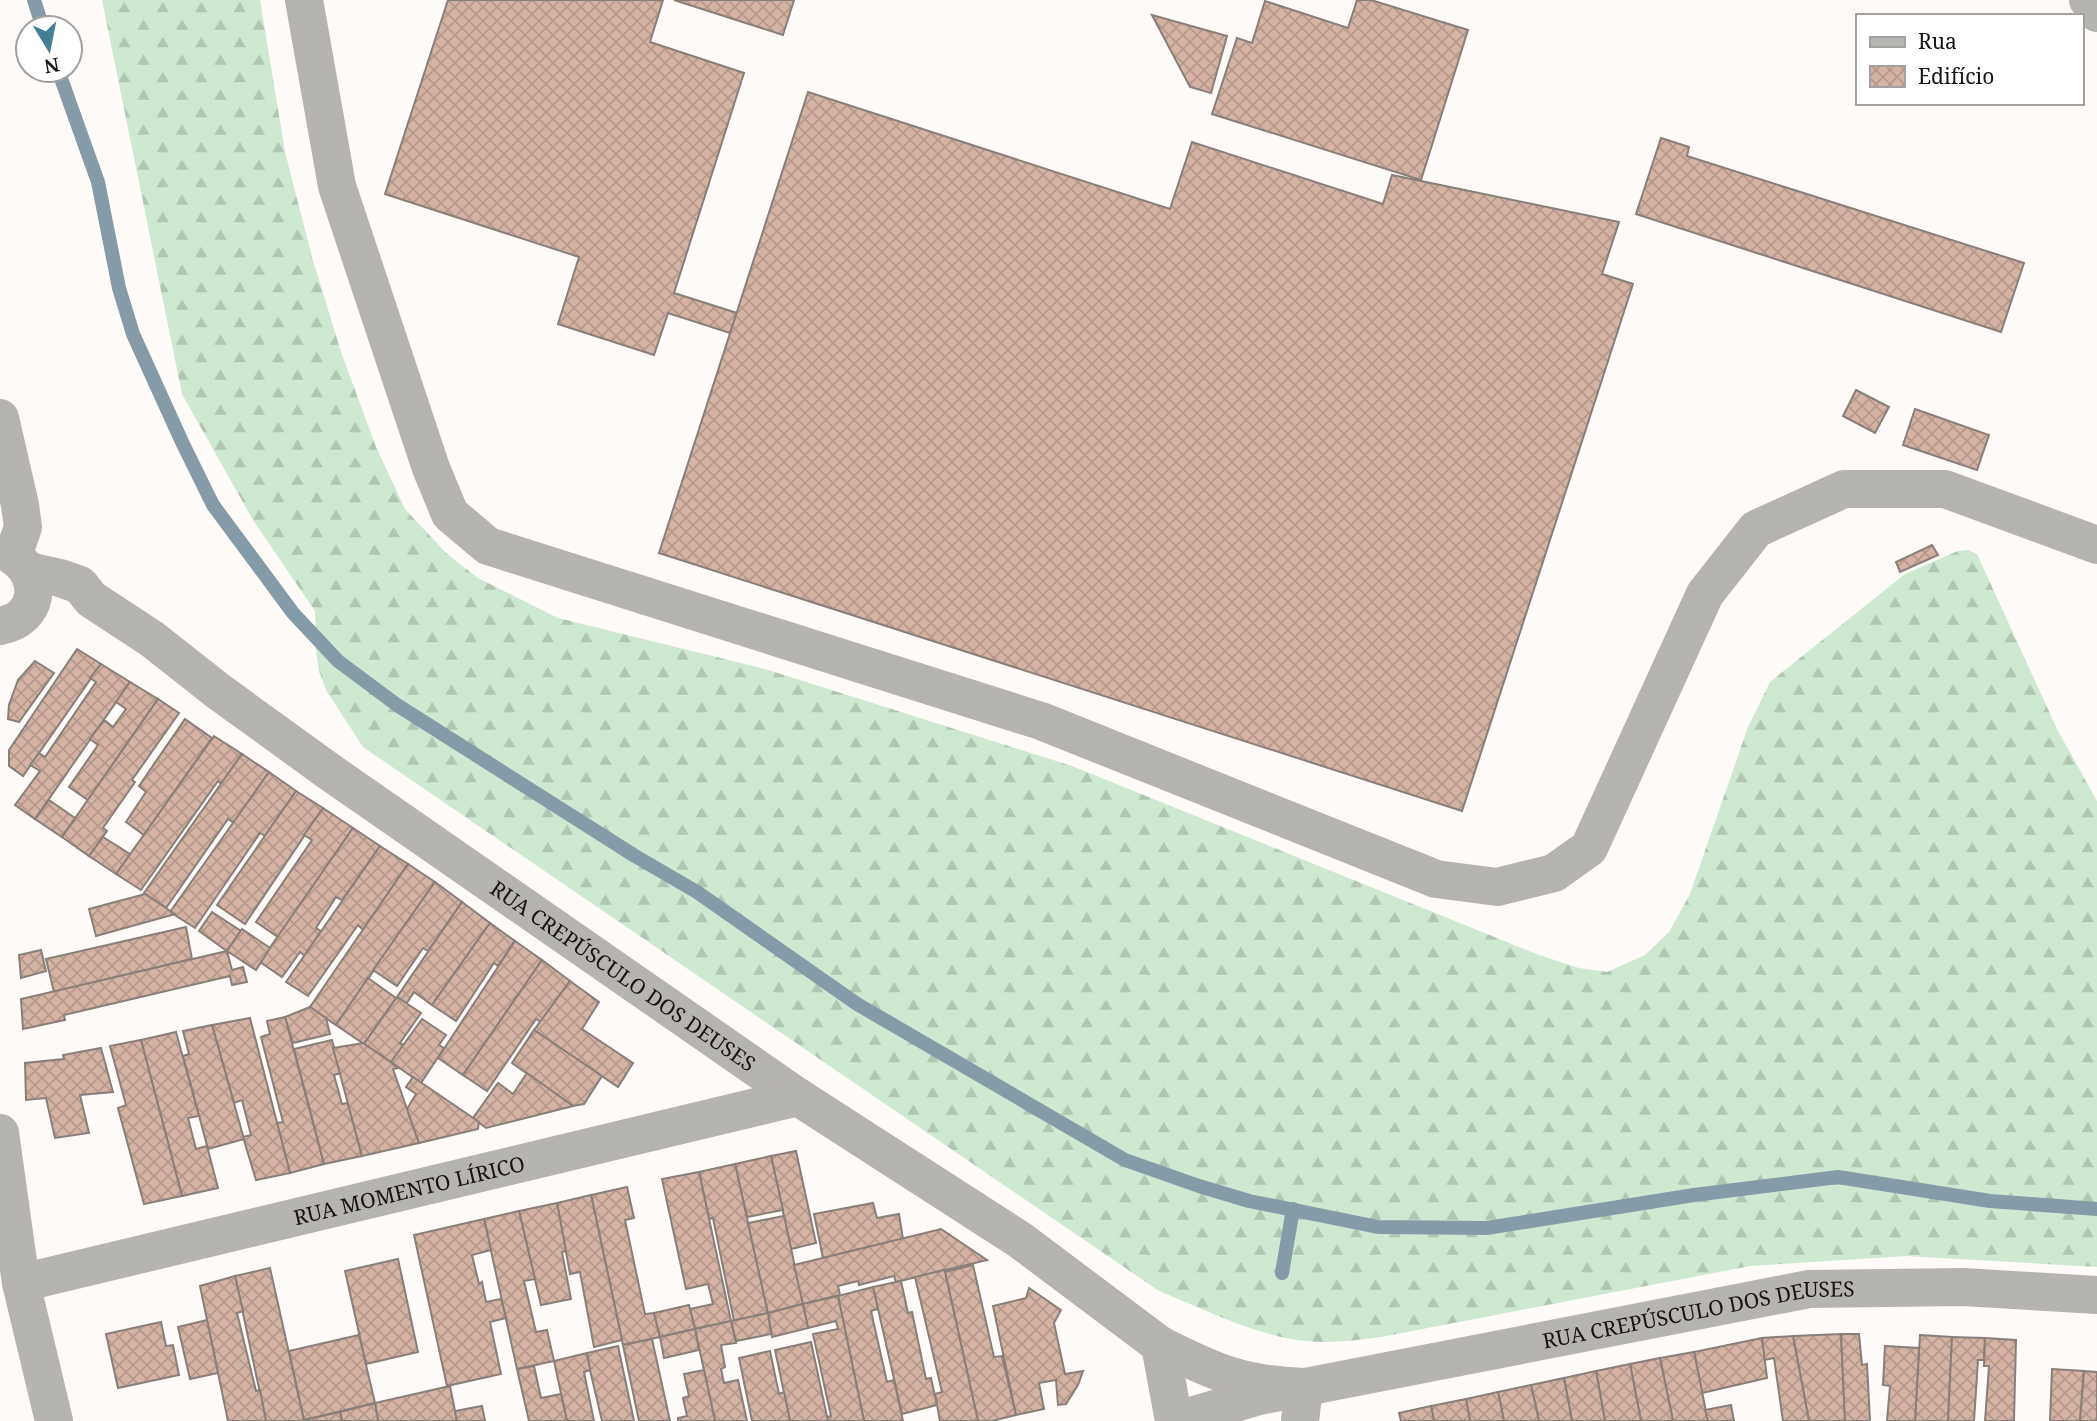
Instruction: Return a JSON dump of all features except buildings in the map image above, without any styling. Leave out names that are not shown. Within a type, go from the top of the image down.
[{"type":"street","points":[[304,0],[337,186],[431,468],[450,514],[488,546],[1041,721],[1436,879],[1497,887],[1554,873],[1589,848],[1704,594],[1756,529],[1844,489],[1945,489],[2097,545]]},
{"type":"street","points":[[2088,0],[2097,13]]},
{"type":"street","points":[[0,418],[23,527],[18,571],[22,617],[0,626]]},
{"type":"street","name":"RUA CREPÚSCULO DOS DEUSES","points":[[18,571],[72,605],[91,599],[152,639],[327,770],[799,1097],[1020,1240],[1160,1345],[1215,1372],[1243,1381],[1273,1386],[1302,1404]]},
{"type":"street","name":"RUA MOMENTO LÍRICO","points":[[22,1283],[799,1097]]},
{"type":"street","points":[[0,1133],[22,1283],[54,1421]]},
{"type":"street","name":"RUA CREPÚSCULO DOS DEUSES","points":[[1160,1345],[1174,1421],[1259,1396],[1302,1404],[1809,1289],[1963,1287],[2097,1295]]},
{"type":"green space","points":[[102,0],[260,0],[285,152],[312,257],[341,352],[376,447],[405,509],[447,554],[478,578],[558,618],[765,669],[1072,766],[1539,955],[1579,968],[1607,972],[1645,955],[1669,932],[1690,894],[1748,727],[1770,682],[1905,574],[1958,551],[1968,550],[1977,554],[2057,729],[2097,801],[2097,1267],[1906,1256],[1750,1266],[1381,1337],[1335,1342],[1306,1341],[1269,1334],[1159,1291],[363,747],[326,690],[319,671],[315,611],[253,520],[182,394]]},
{"type":"waterway","points":[[34,0],[38,14]]},
{"type":"waterway","points":[[63,84],[98,182],[119,288],[133,334],[182,442],[213,505],[293,613],[338,661],[397,705],[635,856],[697,892],[857,1004],[1125,1160],[1249,1201],[1378,1227],[1487,1228],[1694,1195],[1838,1177],[1990,1201],[2097,1209]]},
{"type":"waterway","points":[[1282,1273],[1293,1209]]}]
